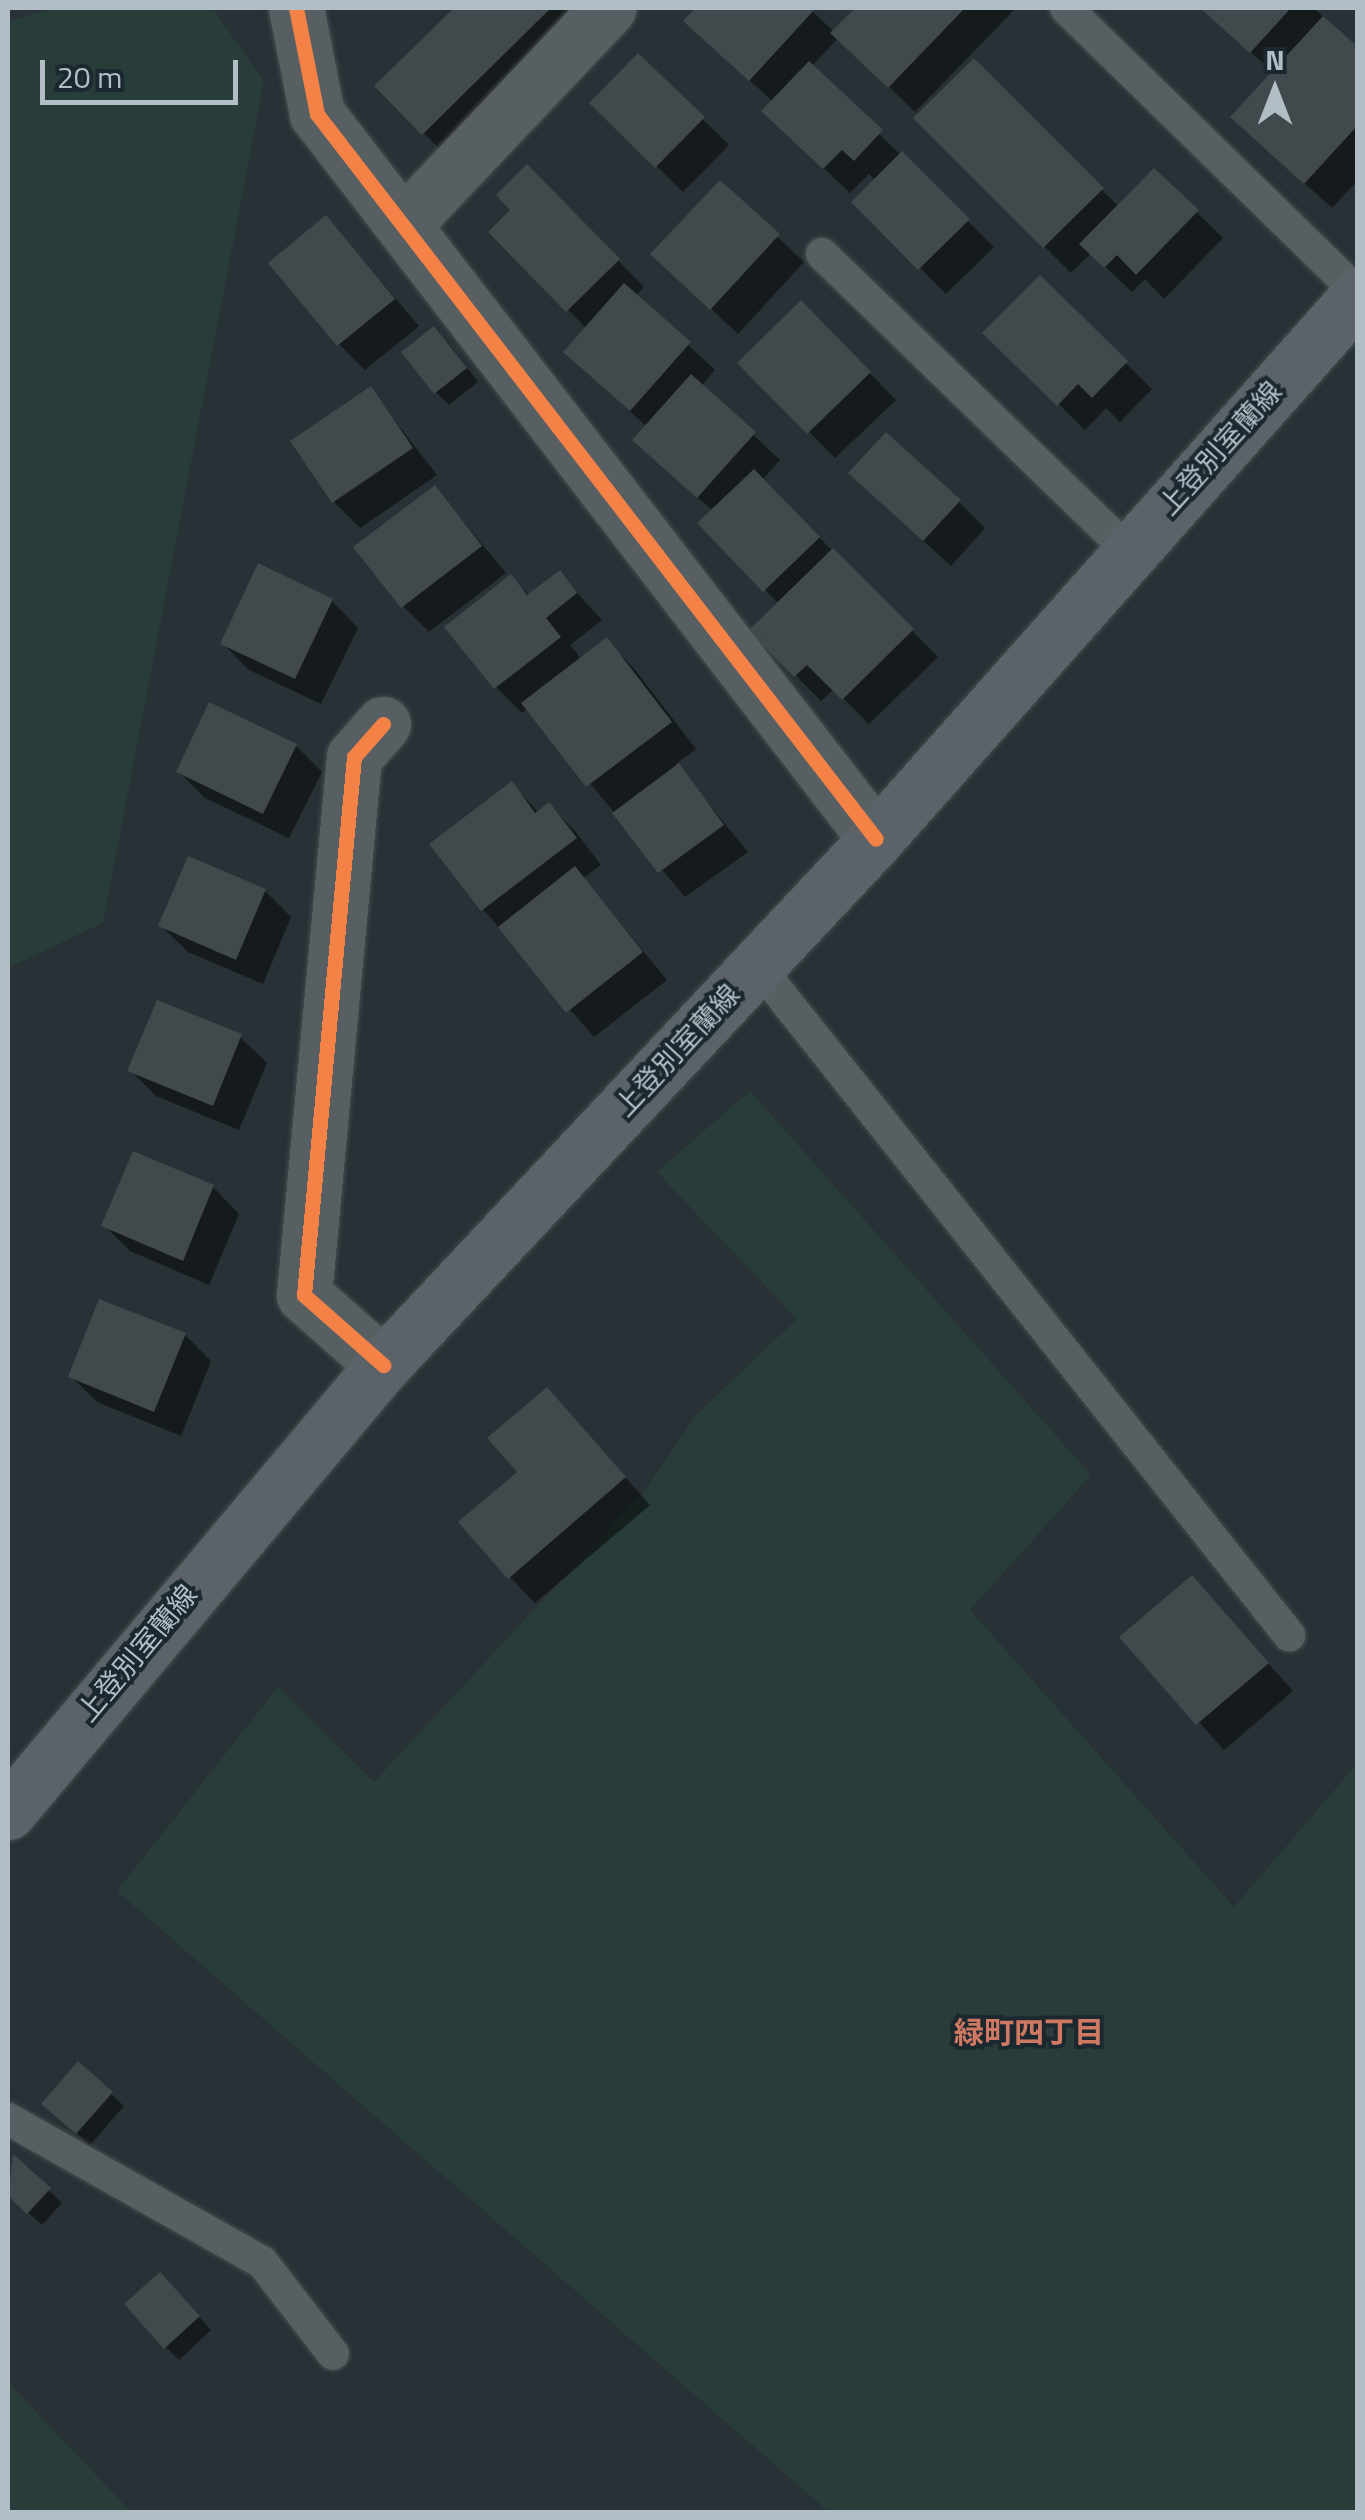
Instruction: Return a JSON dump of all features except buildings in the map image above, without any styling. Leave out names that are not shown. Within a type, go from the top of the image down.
[{"type":"main road","name":"上登別室蘭線","points":[[10,1806],[383,1365],[876,839],[1358,294]]},
{"type":"street","points":[[296,8],[317,114],[876,839]]},
{"type":"street","points":[[403,226],[608,8]]},
{"type":"street","points":[[383,724],[354,757],[304,1295],[383,1365]]},
{"type":"lane","points":[[1066,8],[1358,294]]},
{"type":"lane","points":[[822,254],[1128,551]]},
{"type":"lane","points":[[757,964],[1289,1635]]},
{"type":"lane","points":[[8,2119],[262,2262],[333,2354]]},
{"type":"green space","points":[[55,8],[212,8],[264,81],[103,923],[8,968],[8,21]]},
{"type":"green space","points":[[750,1091],[1091,1475],[970,1610],[1234,1907],[1357,1764],[1357,2512],[829,2512],[117,1891],[278,1687],[374,1782],[645,1490],[696,1415],[797,1319],[657,1172]]},
{"type":"green space","points":[[8,2382],[131,2512],[8,2512]]},
{"type":"cycle path","points":[[296,8],[317,114],[876,839]]},
{"type":"cycle path","points":[[383,724],[354,757],[304,1295],[383,1365]]},
{"type":"district","name":"緑町四丁目","points":[[1029,2032]]}]
